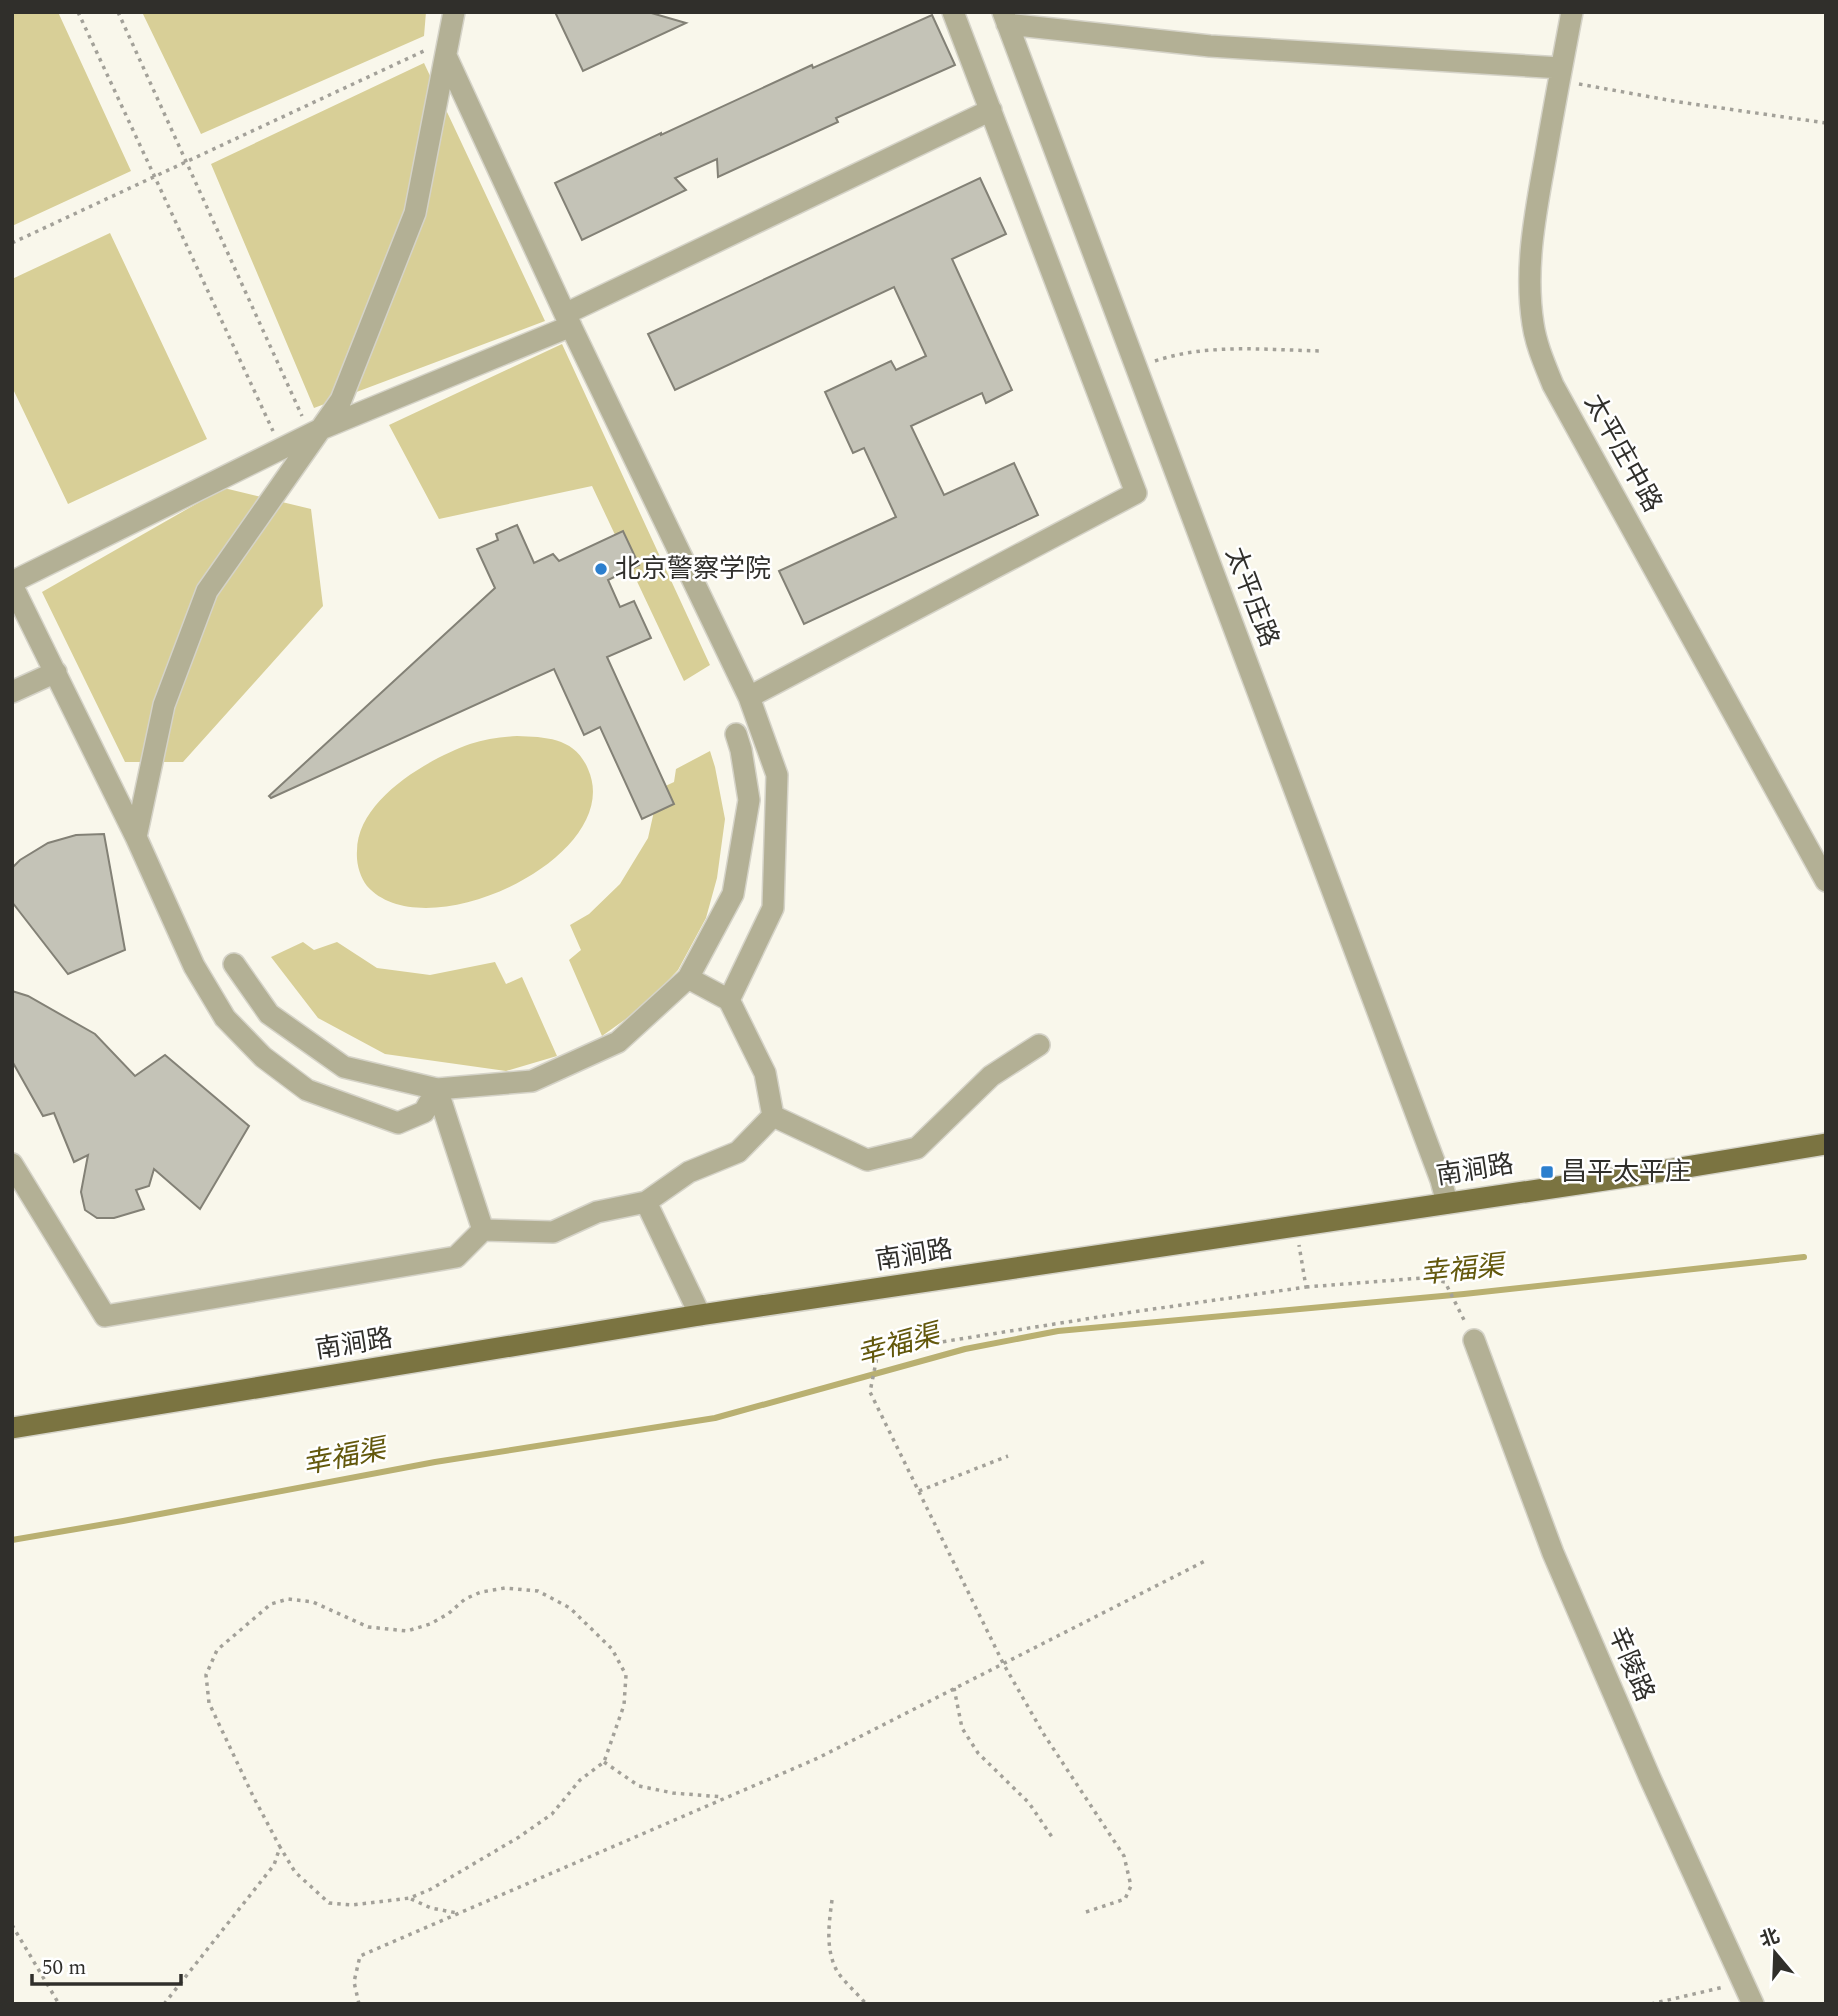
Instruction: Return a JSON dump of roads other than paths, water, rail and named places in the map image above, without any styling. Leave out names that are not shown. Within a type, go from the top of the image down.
[{"type":"main road","name":"南涧路","points":[[12,1428],[700,1315],[1638,1175],[1826,1144]]},
{"type":"street","points":[[136,837],[164,705],[207,591],[341,400],[415,213],[454,12]]},
{"type":"street","points":[[749,697],[1136,492],[953,12]]},
{"type":"street","name":"太平庄中路","points":[[1572,12],[1535,215],[1530,262],[1533,325],[1541,355],[1553,385],[1826,881]]},
{"type":"street","points":[[1005,18],[1210,46],[1560,74]]},
{"type":"street","name":"太平庄路","points":[[1005,18],[1441,1180],[1447,1203]]},
{"type":"street","points":[[448,47],[568,320],[749,697],[777,775],[773,908],[729,1000]]},
{"type":"street","points":[[437,1089],[424,1112],[398,1123],[307,1090],[263,1057],[225,1018],[194,966],[136,837],[12,584],[316,432],[568,320],[990,110]]},
{"type":"street","points":[[12,692],[56,672]]},
{"type":"street","points":[[234,964],[269,1014],[344,1067],[437,1089],[531,1081],[618,1042],[688,978],[733,894],[749,800],[736,734]]},
{"type":"street","points":[[688,978],[729,1000],[765,1073],[773,1116]]},
{"type":"street","points":[[773,1116],[867,1160],[917,1148],[991,1076],[1039,1045]]},
{"type":"street","points":[[437,1089],[483,1230]]},
{"type":"street","points":[[12,1164],[105,1316],[456,1257],[483,1230],[553,1232],[597,1212],[646,1202],[690,1172],[738,1152],[773,1116]]},
{"type":"street","points":[[646,1202],[700,1315]]},
{"type":"street","name":"辛陵路","points":[[1474,1340],[1553,1553],[1650,1778],[1753,2004]]},
{"type":"waterway","name":"幸福渠","points":[[12,1540],[435,1462],[715,1418],[965,1349],[1058,1331],[1464,1294],[1804,1257]]},
{"type":"place","name":"北京警察学院","points":[[601,569]]},
{"type":"place","name":"昌平太平庄","points":[[1547,1172]]}]
